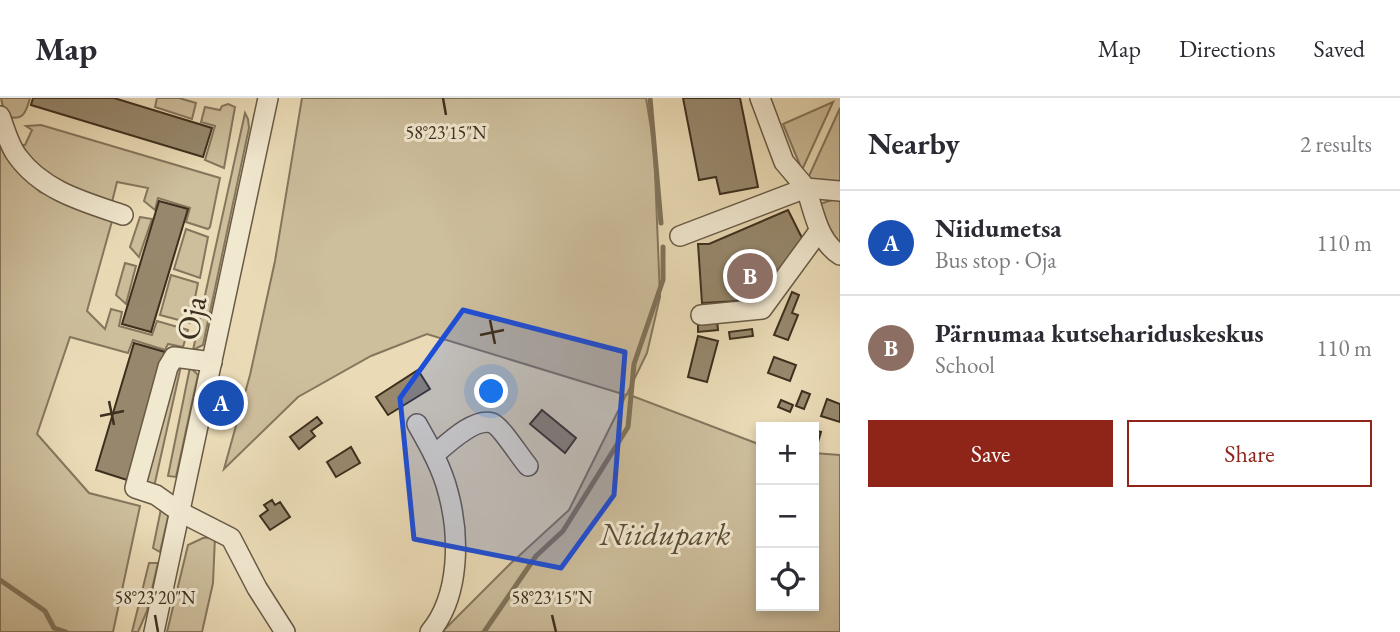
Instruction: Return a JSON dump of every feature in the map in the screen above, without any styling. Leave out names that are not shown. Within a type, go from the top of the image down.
[{"type":"street","points":[[760,98],[784,162],[806,188],[819,231],[831,249],[840,255]]},
{"type":"street","name":"Oja","points":[[154,632],[212,362],[261,100]]},
{"type":"street","points":[[0,117],[18,157],[46,184],[71,197],[123,215]]},
{"type":"street","points":[[680,236],[806,188],[840,191]]},
{"type":"street","points":[[701,315],[762,309],[819,231]]},
{"type":"street","points":[[212,362],[174,358],[168,367],[135,488],[156,495],[180,512],[230,538],[285,632]]},
{"type":"street","points":[[434,455],[468,428],[487,422],[496,426],[528,466]]},
{"type":"street","points":[[417,424],[434,455],[448,492],[455,538],[453,579],[440,620],[430,632]]},
{"type":"highlighted area","points":[[463,310],[625,352],[614,495],[561,568],[414,539],[400,398]]},
{"type":"green space","points":[[1,98],[30,98],[23,115],[11,118],[5,116]]},
{"type":"green space","points":[[157,98],[179,98],[196,103],[192,119],[155,107]]},
{"type":"green space","name":"Niidupark","points":[[302,98],[646,98],[654,146],[660,297],[647,353],[627,394],[756,443],[756,611],[819,611],[819,453],[840,455],[840,632],[442,632],[569,510],[626,395],[427,334],[371,356],[298,397],[224,469],[250,375],[275,261]]},
{"type":"green space","points":[[833,102],[802,170],[783,124]]},
{"type":"green space","points":[[228,104],[235,107],[224,168],[205,160],[215,126],[201,122],[205,107],[220,110]]},
{"type":"green space","points":[[840,108],[840,182],[808,178]]},
{"type":"green space","points":[[245,113],[249,128],[203,345],[193,350]]},
{"type":"green space","points":[[41,125],[220,178],[210,227],[208,229],[186,222],[190,208],[158,198],[155,210],[144,201],[148,188],[117,182],[112,202],[50,183],[18,145],[25,145],[32,130],[26,126]]},
{"type":"green space","points":[[0,133],[20,172],[40,192],[112,221],[87,311],[105,329],[111,309],[122,312],[119,326],[152,335],[157,321],[188,330],[183,347],[168,344],[165,350],[133,340],[128,353],[70,337],[37,434],[89,493],[140,506],[113,632],[0,632]]},
{"type":"green space","points":[[840,199],[840,250],[832,242],[820,204]]},
{"type":"green space","points":[[140,217],[152,219],[139,257],[130,247]]},
{"type":"green space","points":[[186,229],[208,237],[200,278],[174,269]]},
{"type":"green space","points":[[125,263],[136,266],[126,304],[116,295]]},
{"type":"green space","points":[[171,275],[198,283],[190,323],[160,315]]},
{"type":"green space","points":[[181,366],[154,487],[146,483],[176,369]]},
{"type":"green space","points":[[190,367],[198,375],[176,477],[168,476]]},
{"type":"green space","points":[[162,504],[169,513],[160,552],[153,548]]},
{"type":"green space","points":[[215,537],[213,583],[202,632],[167,632],[188,545],[203,538]]},
{"type":"green space","points":[[149,563],[158,563],[147,611],[138,632],[132,632]]},
{"type":"building","points":[[33,98],[114,98],[212,128],[203,157],[31,105]]},
{"type":"building","points":[[683,98],[740,98],[758,187],[720,194],[716,177],[699,180]]},
{"type":"building","points":[[159,201],[188,209],[151,332],[122,324]]},
{"type":"building","points":[[788,210],[802,238],[758,300],[702,303],[698,244],[709,244]]},
{"type":"building","points":[[792,292],[799,295],[792,313],[798,315],[788,340],[774,335]]},
{"type":"building","points":[[717,320],[718,330],[698,332],[698,322]]},
{"type":"building","points":[[752,329],[753,336],[730,339],[729,332]]},
{"type":"building","points":[[698,336],[718,341],[707,382],[688,377]]},
{"type":"building","points":[[134,343],[165,352],[127,480],[96,470]]},
{"type":"building","points":[[774,357],[796,365],[790,381],[768,373]]},
{"type":"building","points":[[418,370],[430,389],[388,415],[376,397]]},
{"type":"building","points":[[802,391],[810,394],[804,409],[796,406]]},
{"type":"building","points":[[827,399],[840,404],[840,422],[821,416]]},
{"type":"building","points":[[781,400],[793,405],[790,412],[778,407]]},
{"type":"building","points":[[542,410],[576,438],[565,453],[530,424]]},
{"type":"building","points":[[317,417],[322,423],[311,431],[315,436],[299,449],[290,437]]},
{"type":"building","points":[[351,447],[360,463],[336,477],[327,462]]},
{"type":"building","points":[[272,500],[275,505],[280,502],[290,517],[270,530],[260,516],[268,510],[264,505]]},
{"type":"waterway","points":[[650,98],[661,223]]},
{"type":"waterway","points":[[484,632],[536,556],[563,531],[628,427],[634,364],[663,280],[663,247]]},
{"type":"waterway","points":[[0,580],[45,611],[54,628],[66,632]]},
{"type":"place","name":"Pärnumaa kutsehariduskeskus","points":[[750,276]]},
{"type":"place","name":"Niidumetsa","points":[[221,403]]}]
